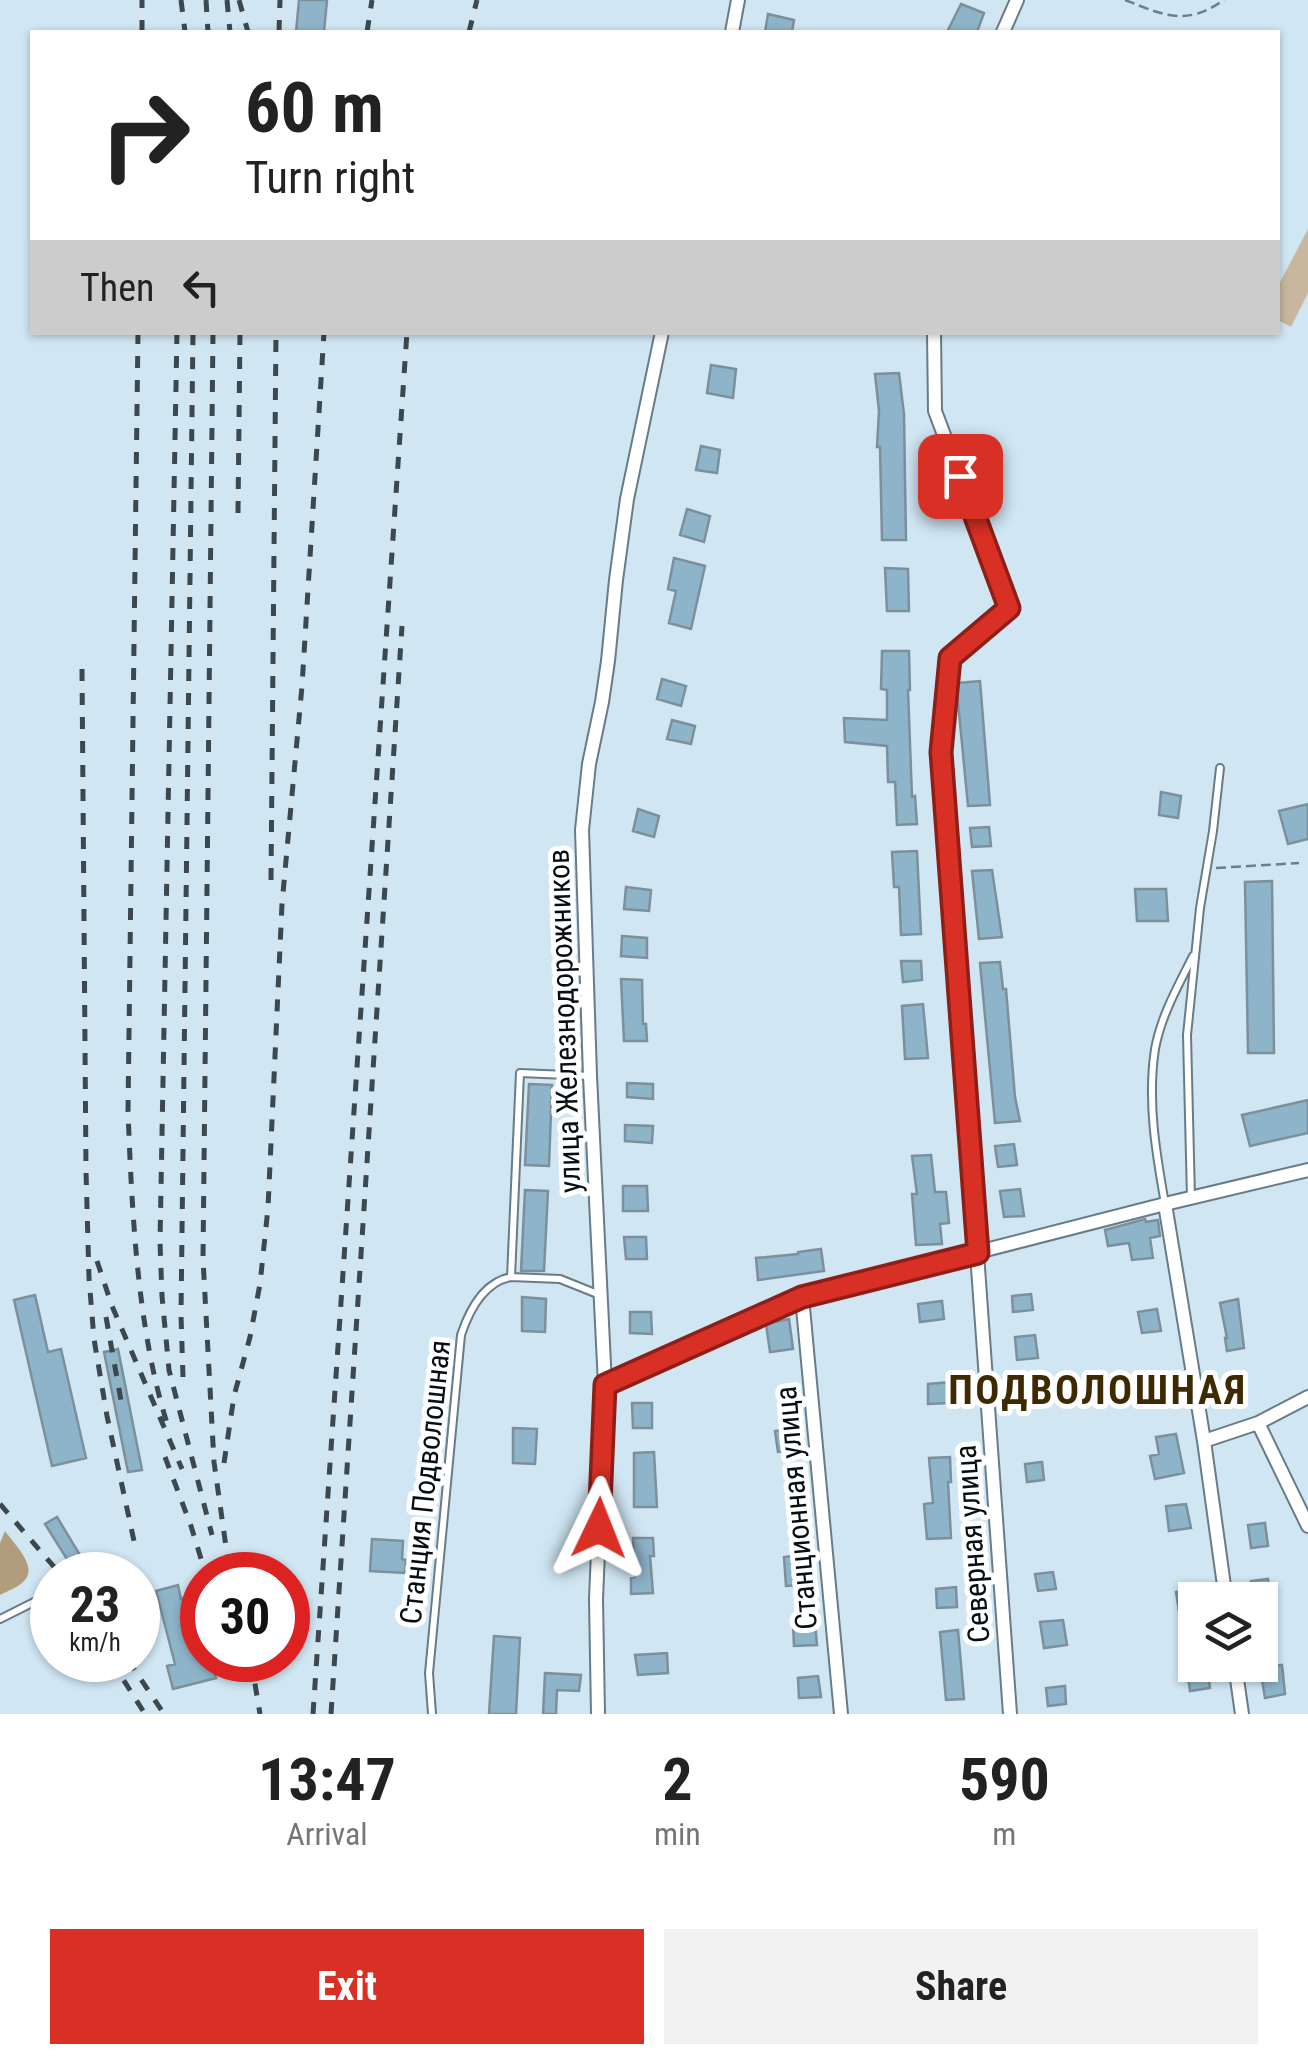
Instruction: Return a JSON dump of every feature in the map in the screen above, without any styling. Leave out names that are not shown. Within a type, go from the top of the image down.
[{"type":"street","points":[[732,30],[738,0]]},
{"type":"street","points":[[1004,30],[1017,0]]},
{"type":"street","name":"улица Железнодорожников","points":[[598,1714],[596,1599],[605,1385],[581,853],[584,799],[602,702],[626,498],[661,335]]},
{"type":"street","name":"Северная улица","points":[[934,335],[935,410],[1009,608],[950,658],[941,752],[1010,1714]]},
{"type":"street","points":[[605,1385],[802,1297],[1308,1170]]},
{"type":"street","points":[[1165,1204],[1224,1582]]},
{"type":"street","name":"Станционная улица","points":[[802,1297],[840,1714]]},
{"type":"street","points":[[1204,1441],[1258,1423],[1308,1397]]},
{"type":"street","points":[[1258,1423],[1308,1526]]},
{"type":"street","points":[[1238,1682],[1242,1714]]},
{"type":"lane","points":[[1191,1198],[1188,1034],[1220,768]]},
{"type":"lane","points":[[1165,1204],[1154,1140],[1156,1048],[1168,1006],[1196,950]]},
{"type":"lane","points":[[590,1076],[520,1073],[511,1278],[560,1279],[601,1296]]},
{"type":"lane","name":"Станция Подволошная","points":[[432,1714],[429,1673],[461,1335],[473,1306],[500,1279],[511,1278]]},
{"type":"lane","points":[[0,1620],[30,1604]]},
{"type":"path","points":[[1124,0],[1168,16],[1185,17],[1224,0]]},
{"type":"path","points":[[1206,869],[1299,863]]},
{"type":"shaded area","points":[[1308,229],[1308,293],[1291,327],[1280,321],[1280,282]]},
{"type":"shaded area","points":[[5,1531],[24,1556],[29,1570],[23,1582],[0,1595],[0,1543]]},
{"type":"building","points":[[299,0],[327,0],[324,30],[296,30]]},
{"type":"building","points":[[961,4],[984,13],[978,30],[948,30]]},
{"type":"building","points":[[768,14],[794,20],[792,30],[765,30]]},
{"type":"building","points":[[711,365],[736,369],[733,398],[707,393]]},
{"type":"building","points":[[899,373],[904,414],[906,540],[882,540],[875,374]]},
{"type":"building","points":[[701,446],[720,450],[717,473],[696,470]]},
{"type":"building","points":[[687,509],[710,516],[704,542],[680,535]]},
{"type":"building","points":[[674,558],[705,566],[691,629],[669,623],[676,591],[668,589]]},
{"type":"building","points":[[885,568],[908,569],[909,611],[887,611]]},
{"type":"building","points":[[882,651],[909,651],[912,797],[915,796],[917,824],[897,825],[895,782],[888,782],[887,746],[845,742],[844,718],[887,720],[887,690],[881,689]]},
{"type":"building","points":[[662,679],[686,686],[681,706],[657,699]]},
{"type":"building","points":[[980,681],[990,805],[968,806],[957,692],[958,683]]},
{"type":"building","points":[[672,720],[695,726],[691,744],[667,739]]},
{"type":"building","points":[[1161,792],[1181,796],[1178,818],[1159,815]]},
{"type":"building","points":[[1308,804],[1308,839],[1288,844],[1279,811]]},
{"type":"building","points":[[638,809],[659,816],[654,837],[633,831]]},
{"type":"building","points":[[989,827],[991,846],[972,847],[970,828]]},
{"type":"building","points":[[917,851],[921,934],[901,935],[899,887],[894,887],[892,852]]},
{"type":"building","points":[[992,870],[1002,937],[979,939],[972,871]]},
{"type":"building","points":[[1272,881],[1274,1053],[1248,1053],[1245,882]]},
{"type":"building","points":[[626,887],[651,890],[649,911],[624,909]]},
{"type":"building","points":[[1135,889],[1166,889],[1168,921],[1137,921]]},
{"type":"building","points":[[622,936],[647,938],[647,958],[621,956]]},
{"type":"building","points":[[901,961],[921,961],[922,980],[903,982]]},
{"type":"building","points":[[1000,962],[1020,1121],[995,1123],[980,963]]},
{"type":"building","points":[[621,979],[642,980],[647,1041],[624,1041]]},
{"type":"building","points":[[923,1004],[928,1058],[905,1059],[902,1006]]},
{"type":"building","points":[[627,1083],[653,1084],[653,1099],[627,1097]]},
{"type":"building","points":[[529,1084],[552,1085],[549,1166],[525,1165]]},
{"type":"building","points":[[1308,1100],[1308,1133],[1250,1146],[1242,1115]]},
{"type":"building","points":[[625,1125],[653,1126],[652,1143],[625,1141]]},
{"type":"building","points":[[1014,1144],[1017,1165],[998,1167],[995,1146]]},
{"type":"building","points":[[931,1155],[935,1192],[946,1192],[949,1223],[940,1224],[942,1244],[916,1245],[912,1194],[917,1194],[912,1156]]},
{"type":"building","points":[[623,1186],[647,1186],[648,1211],[623,1211]]},
{"type":"building","points":[[1020,1189],[1024,1216],[1004,1217],[1000,1191]]},
{"type":"building","points":[[525,1190],[548,1191],[544,1271],[521,1271]]},
{"type":"building","points":[[1145,1219],[1158,1220],[1160,1236],[1150,1238],[1153,1258],[1132,1260],[1129,1243],[1108,1246],[1105,1230]]},
{"type":"building","points":[[624,1237],[646,1237],[647,1259],[626,1259]]},
{"type":"building","points":[[821,1249],[824,1271],[758,1280],[756,1258]]},
{"type":"building","points":[[1031,1294],[1033,1310],[1013,1312],[1012,1296]]},
{"type":"building","points":[[35,1295],[48,1352],[61,1349],[86,1458],[52,1466],[14,1300]]},
{"type":"building","points":[[522,1297],[546,1299],[545,1332],[522,1331]]},
{"type":"building","points":[[1238,1299],[1244,1348],[1227,1351],[1220,1303]]},
{"type":"building","points":[[942,1301],[944,1319],[920,1322],[918,1304]]},
{"type":"building","points":[[1157,1309],[1161,1331],[1142,1333],[1138,1312]]},
{"type":"building","points":[[630,1312],[651,1312],[652,1334],[630,1333]]},
{"type":"building","points":[[789,1319],[793,1349],[770,1352],[766,1324]]},
{"type":"building","points":[[1035,1335],[1038,1358],[1017,1360],[1015,1337]]},
{"type":"building","points":[[118,1349],[142,1470],[128,1472],[104,1352]]},
{"type":"building","points":[[1168,1378],[1169,1395],[1150,1398],[1148,1380]]},
{"type":"building","points":[[950,1382],[950,1403],[928,1404],[928,1384]]},
{"type":"building","points":[[632,1403],[652,1403],[652,1428],[633,1428]]},
{"type":"building","points":[[513,1428],[537,1429],[535,1464],[513,1463]]},
{"type":"building","points":[[794,1428],[797,1450],[778,1452],[775,1431]]},
{"type":"building","points":[[1176,1434],[1184,1473],[1155,1479],[1150,1456],[1159,1454],[1156,1437]]},
{"type":"building","points":[[654,1452],[657,1507],[634,1507],[634,1453]]},
{"type":"building","points":[[950,1457],[951,1538],[927,1539],[924,1504],[933,1503],[929,1458]]},
{"type":"building","points":[[1042,1462],[1044,1480],[1027,1482],[1025,1464]]},
{"type":"building","points":[[1186,1504],[1191,1528],[1169,1531],[1166,1506]]},
{"type":"building","points":[[57,1517],[78,1552],[62,1552],[45,1524]]},
{"type":"building","points":[[1265,1523],[1268,1546],[1251,1548],[1248,1525]]},
{"type":"building","points":[[633,1538],[653,1538],[653,1593],[631,1594],[631,1578],[635,1577]]},
{"type":"building","points":[[372,1539],[403,1541],[405,1573],[370,1571]]},
{"type":"building","points":[[810,1554],[813,1584],[786,1586],[784,1557]]},
{"type":"building","points":[[1053,1572],[1056,1589],[1038,1591],[1035,1574]]},
{"type":"building","points":[[178,1585],[180,1682],[200,1682],[173,1689],[167,1666],[175,1664],[160,1606],[160,1590]]},
{"type":"building","points":[[956,1587],[957,1607],[937,1608],[936,1589]]},
{"type":"building","points":[[1063,1620],[1067,1645],[1044,1648],[1040,1622]]},
{"type":"building","points":[[815,1622],[817,1645],[794,1646],[793,1623]]},
{"type":"building","points":[[958,1630],[964,1699],[946,1700],[940,1632]]},
{"type":"building","points":[[494,1636],[520,1638],[516,1714],[489,1714]]},
{"type":"building","points":[[667,1653],[668,1673],[638,1675],[635,1655]]},
{"type":"building","points":[[1282,1665],[1285,1694],[1265,1698],[1262,1682],[1278,1682],[1278,1666]]},
{"type":"building","points":[[545,1673],[581,1675],[579,1691],[557,1690],[556,1714],[543,1714]]},
{"type":"building","points":[[818,1676],[821,1697],[799,1698],[798,1678]]},
{"type":"building","points":[[1189,1682],[1209,1682],[1210,1688],[1190,1691]]},
{"type":"building","points":[[1065,1686],[1066,1704],[1048,1706],[1046,1688]]},
{"type":"railway","points":[[142,0],[142,30]]},
{"type":"railway","points":[[181,0],[185,30]]},
{"type":"railway","points":[[206,0],[208,30]]},
{"type":"railway","points":[[227,0],[230,30]]},
{"type":"railway","points":[[239,0],[247,30]]},
{"type":"railway","points":[[279,30],[280,0]]},
{"type":"railway","points":[[367,30],[372,0]]},
{"type":"railway","points":[[470,30],[477,0]]},
{"type":"railway","points":[[138,335],[128,1111],[143,1309],[167,1423]]},
{"type":"railway","points":[[177,335],[160,1242],[169,1370],[212,1535]]},
{"type":"railway","points":[[183,1377],[193,335]]},
{"type":"railway","points":[[213,335],[203,1259],[214,1462],[227,1552]]},
{"type":"railway","points":[[238,513],[240,335]]},
{"type":"railway","points":[[271,880],[276,335]]},
{"type":"railway","points":[[224,1463],[234,1396],[260,1284],[268,1208],[282,904],[302,686],[324,335]]},
{"type":"railway","points":[[313,1714],[407,335]]},
{"type":"railway","points":[[331,1714],[402,626]]},
{"type":"railway","points":[[82,669],[89,1278],[107,1416],[134,1541]]},
{"type":"railway","points":[[97,1261],[112,1306],[182,1469]]},
{"type":"railway","points":[[106,1317],[122,1406]]},
{"type":"railway","points":[[165,1457],[199,1552]]},
{"type":"railway","points":[[0,1504],[41,1552]]},
{"type":"railway","points":[[125,1682],[145,1714]]},
{"type":"railway","points":[[143,1682],[164,1714]]},
{"type":"railway","points":[[255,1682],[260,1714]]},
{"type":"district","name":"ПОДВОЛОШНАЯ","points":[[1098,1390]]},
{"type":"route","points":[[599,1528],[605,1385],[802,1297],[978,1253],[941,752],[950,658],[1009,608],[960,476]]}]
